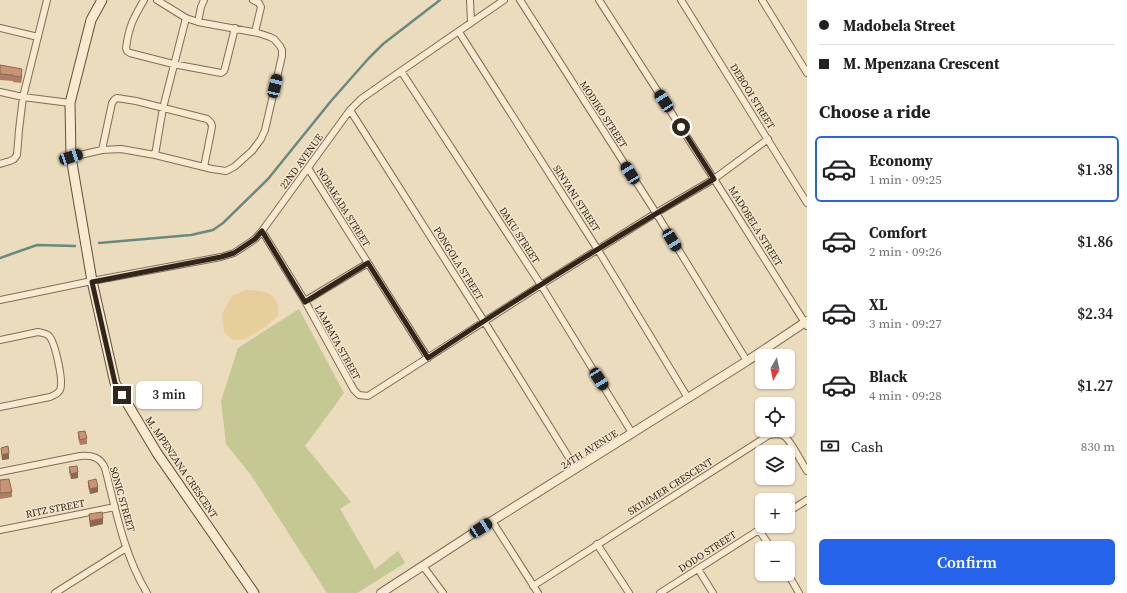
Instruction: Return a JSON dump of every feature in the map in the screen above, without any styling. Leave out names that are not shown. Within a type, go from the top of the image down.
[{"type":"main road","name":"M. MPENZANA CRESCENT","points":[[102,0],[91,20],[70,103],[71,157],[92,282],[115,383],[158,453],[254,593]]},
{"type":"street","points":[[0,164],[14,159],[17,155],[23,97],[46,0]]},
{"type":"street","points":[[144,0],[133,19],[130,28],[126,48],[127,51],[132,54],[218,73],[223,72],[235,28]]},
{"type":"street","points":[[71,157],[102,150],[120,149],[155,155],[223,171],[230,170],[257,145],[265,130],[282,54],[280,46],[274,39],[255,32],[198,22],[186,18],[157,0]]},
{"type":"street","points":[[198,22],[204,0]]},
{"type":"street","points":[[253,0],[261,7],[255,32]]},
{"type":"street","points":[[470,0],[471,23]]},
{"type":"street","name":"22ND AVENUE","points":[[0,300],[221,257],[234,253],[255,239],[262,231],[350,110],[361,99],[503,0]]},
{"type":"street","name":"MODIKO STREET","points":[[520,0],[656,213],[747,361]]},
{"type":"street","name":"MADOBELA STREET","points":[[600,0],[806,323]]},
{"type":"street","name":"DEBOOI STREET","points":[[681,0],[807,203]]},
{"type":"street","points":[[762,0],[807,73]]},
{"type":"street","points":[[155,155],[163,108],[173,64],[186,18]]},
{"type":"street","points":[[0,28],[38,37]]},
{"type":"street","name":"SINYANI STREET","points":[[459,32],[598,250],[688,398]]},
{"type":"street","name":"DAKU STREET","points":[[401,71],[541,285],[632,433]]},
{"type":"street","points":[[0,92],[23,97],[70,103]]},
{"type":"street","points":[[102,150],[114,99],[117,98],[136,101],[210,121],[212,127],[204,167]]},
{"type":"street","name":"PONGOLA STREET","points":[[350,110],[576,469]]},
{"type":"street","name":"LAMBATA STREET","points":[[262,231],[305,302],[354,390],[359,395],[366,396],[371,395],[484,321],[656,213],[714,179],[768,139]]},
{"type":"street","name":"NOBAKADA STREET","points":[[308,168],[428,358]]},
{"type":"street","points":[[305,302],[368,263]]},
{"type":"street","name":"24TH AVENUE","points":[[381,593],[492,521],[806,323]]},
{"type":"street","points":[[0,340],[38,332],[49,336],[54,347],[61,385],[57,394],[50,397],[0,407]]},
{"type":"street","name":"SKIMMER CRESCENT","points":[[533,586],[769,435],[780,435],[787,439],[807,471]]},
{"type":"street","name":"SONIC STREET","points":[[0,472],[87,455],[93,456],[100,460],[105,468],[126,548],[140,581],[147,593]]},
{"type":"street","points":[[795,508],[807,500]]},
{"type":"street","name":"RITZ STREET","points":[[0,530],[115,507]]},
{"type":"street","points":[[492,521],[538,593]]},
{"type":"street","name":"DODO STREET","points":[[660,593],[755,533]]},
{"type":"street","points":[[597,544],[629,593]]},
{"type":"street","points":[[54,593],[126,548]]},
{"type":"street","points":[[423,566],[442,593]]},
{"type":"street","points":[[698,569],[713,593]]},
{"type":"street","points":[[792,581],[799,593]]},
{"type":"green space","points":[[299,309],[344,393],[305,446],[351,502],[340,509],[375,569],[398,551],[405,563],[357,593],[327,593],[251,475],[226,444],[221,401],[238,348]]},
{"type":"sand","points":[[246,290],[266,292],[274,297],[278,307],[278,316],[265,327],[245,339],[233,340],[224,332],[222,314],[232,296]]},
{"type":"building","points":[[0,65],[22,69],[21,77],[0,74]]},
{"type":"building","points":[[85,431],[87,438],[80,440],[78,432]]},
{"type":"building","points":[[8,446],[9,453],[2,455],[1,448]]},
{"type":"building","points":[[77,466],[78,472],[71,474],[69,467]]},
{"type":"building","points":[[9,479],[12,492],[0,493],[0,480]]},
{"type":"building","points":[[96,479],[98,487],[90,489],[88,481]]},
{"type":"building","points":[[102,512],[103,518],[90,521],[89,514]]},
{"type":"waterway","points":[[99,243],[191,235],[213,230],[223,223],[268,179],[331,101],[368,59],[383,44],[440,0]]},
{"type":"waterway","points":[[0,258],[37,245],[75,246]]},
{"type":"route","points":[[122,395],[115,383],[92,282],[221,257],[234,253],[255,239],[262,231],[305,302],[368,263],[428,358],[656,213],[714,179],[681,127]]}]
